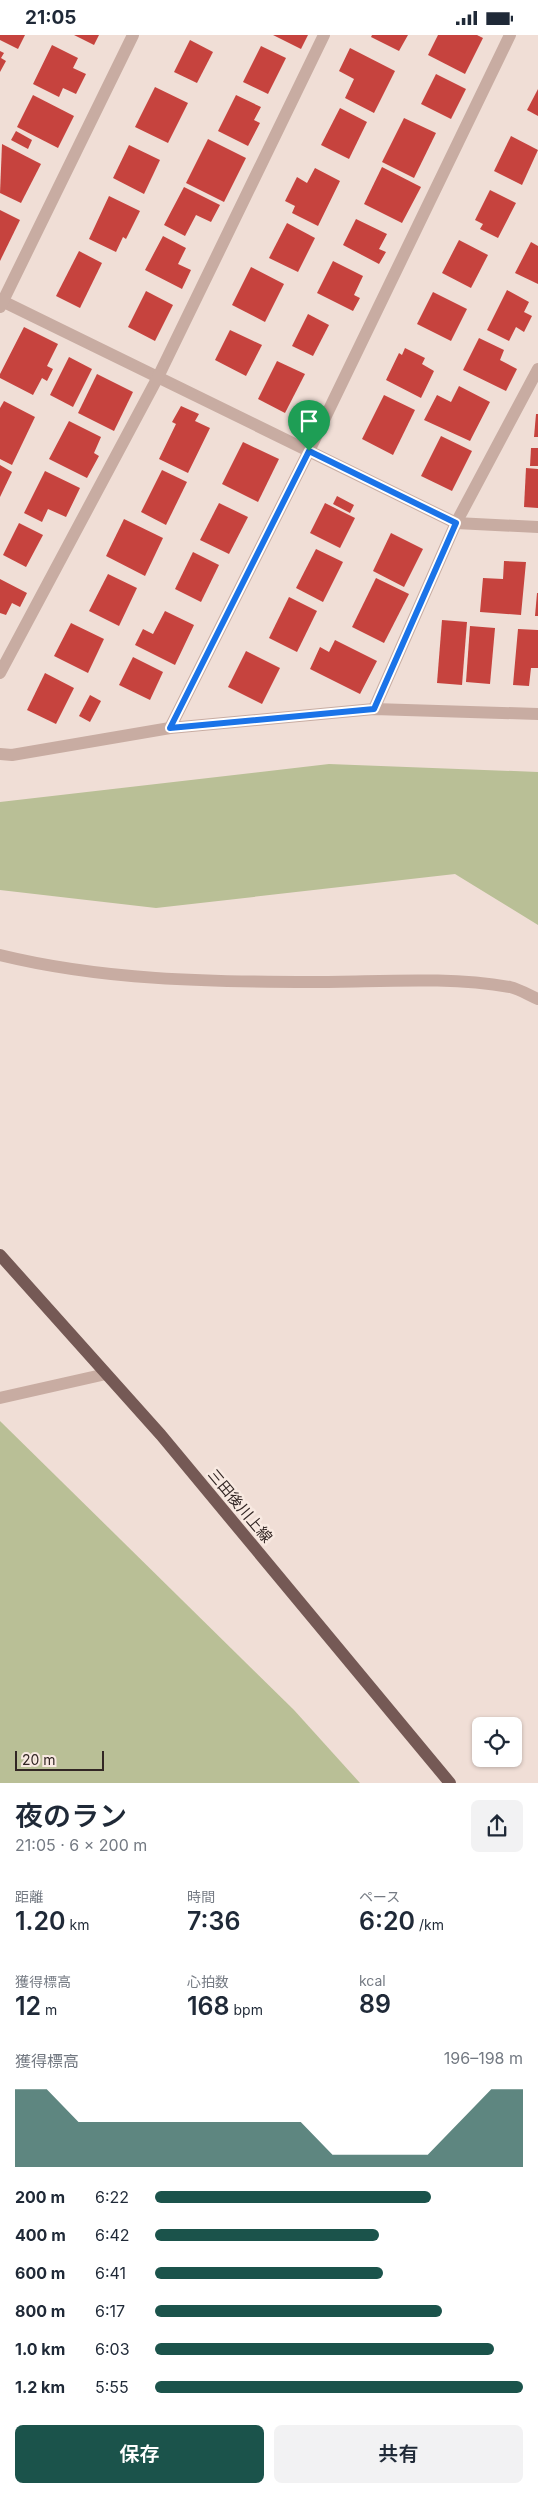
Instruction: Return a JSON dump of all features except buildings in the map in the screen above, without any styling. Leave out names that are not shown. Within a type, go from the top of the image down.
[{"type":"main road","name":"三田後川上線","points":[[0,1255],[161,1435],[450,1783]]},
{"type":"street","points":[[133,35],[1,303],[158,377],[456,523],[538,527]]},
{"type":"street","points":[[0,673],[158,377],[324,35]]},
{"type":"street","points":[[170,728],[309,451],[510,35]]},
{"type":"street","points":[[374,709],[456,523],[538,369]]},
{"type":"street","points":[[0,754],[12,755],[170,728],[374,709],[538,714]]},
{"type":"street","points":[[0,955],[45,966],[132,977],[305,982],[450,982],[512,987],[538,999]]},
{"type":"street","points":[[0,1398],[106,1374]]},
{"type":"green space","points":[[329,764],[538,772],[538,925],[455,874],[156,908],[0,890],[0,802]]},
{"type":"green space","points":[[0,1421],[294,1710],[360,1783],[0,1783]]},
{"type":"route","points":[[309,451],[456,523],[374,709],[170,728],[198,673],[309,451]]}]
